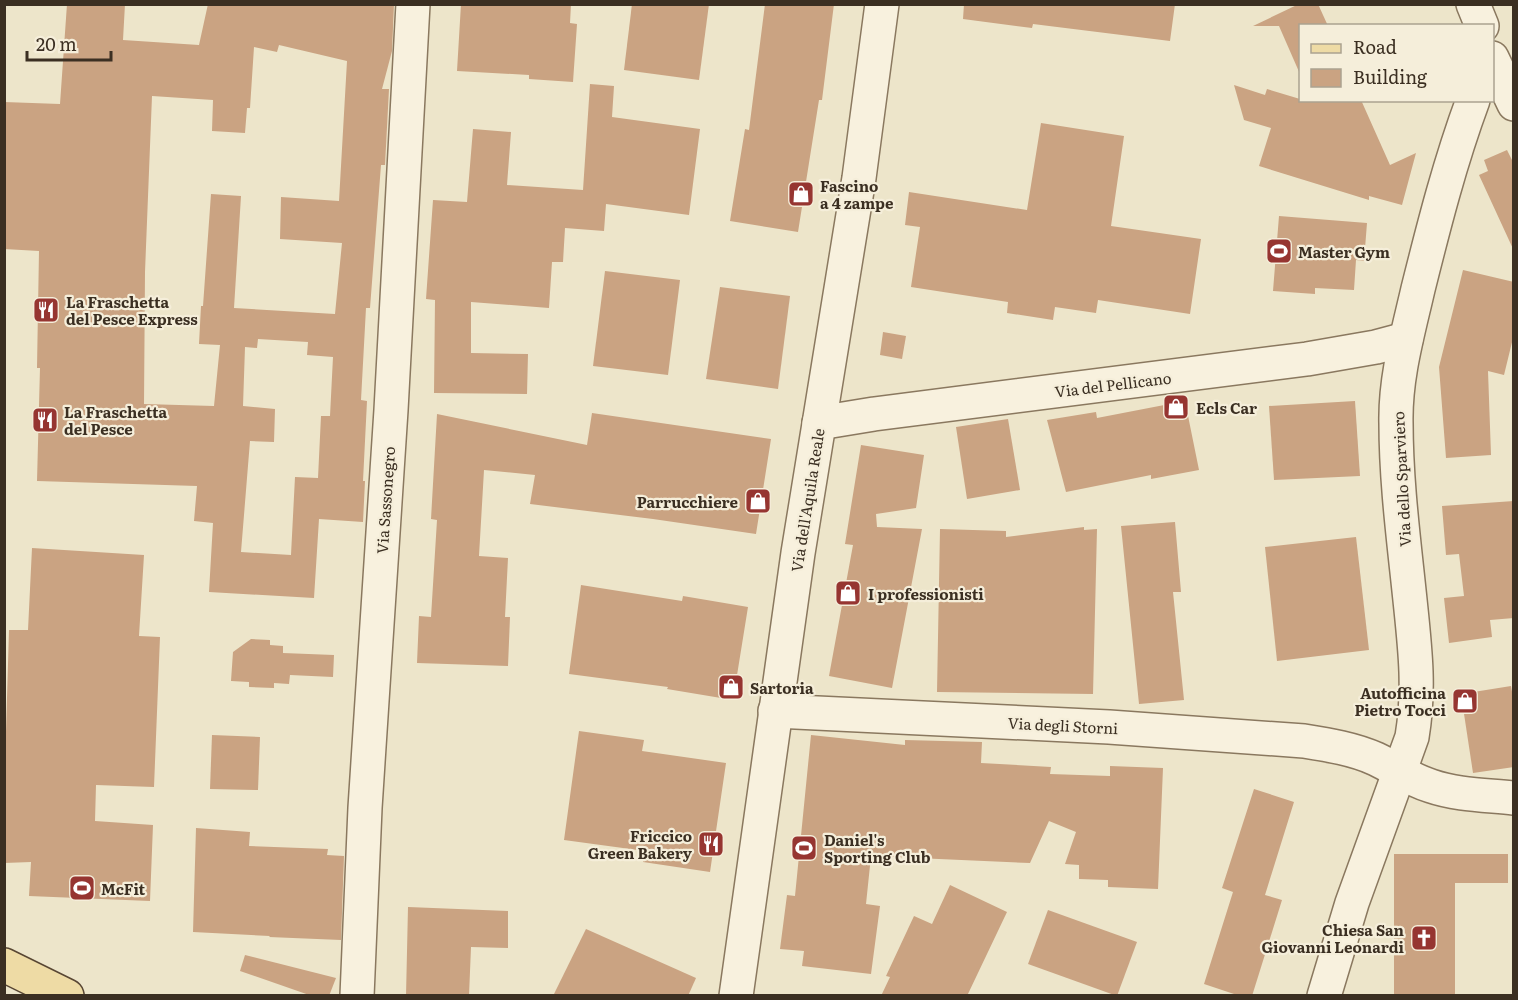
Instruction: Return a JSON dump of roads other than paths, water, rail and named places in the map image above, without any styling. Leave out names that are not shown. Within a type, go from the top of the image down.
[{"type":"main road","points":[[4,965],[67,996]]},
{"type":"street","name":"Via Sassonegro","points":[[357,996],[365,808],[391,410],[413,4]]},
{"type":"street","name":"Via dell'Aquila Reale","points":[[736,996],[798,553],[859,178],[882,4]]},
{"type":"street","points":[[1473,4],[1481,24]]},
{"type":"street","points":[[1494,52],[1514,43]]},
{"type":"street","points":[[1494,62],[1514,104]]},
{"type":"street","name":"Via dello Sparviero","points":[[1324,996],[1352,903],[1412,737],[1416,711],[1417,670],[1400,500],[1396,429],[1399,381],[1406,339],[1426,258],[1457,145],[1472,102]]},
{"type":"street","name":"Via del Pellicano","points":[[819,423],[885,412],[1307,359],[1406,339]]},
{"type":"street","name":"Via degli Storni","points":[[775,711],[1149,730],[1304,741],[1349,750],[1378,760],[1427,785],[1441,789],[1466,794],[1514,798]]},
{"type":"place","name":"Fascino a 4 zampe","points":[[801,194]]},
{"type":"place","name":"Master Gym","points":[[1279,251]]},
{"type":"place","name":"La Fraschetta del Pesce Express","points":[[46,310]]},
{"type":"place","name":"Ecls Car","points":[[1176,407]]},
{"type":"place","name":"La Fraschetta del Pesce","points":[[45,420]]},
{"type":"place","name":"Parrucchiere","points":[[758,501]]},
{"type":"place","name":"I professionisti","points":[[848,593]]},
{"type":"place","name":"Sartoria","points":[[731,687]]},
{"type":"place","name":"Autofficina Pietro Tocci","points":[[1465,701]]},
{"type":"place","name":"Friccico Green Bakery","points":[[711,844]]},
{"type":"place","name":"Daniel's Sporting Club","points":[[804,848]]},
{"type":"place","name":"McFit","points":[[82,888]]},
{"type":"place","name":"Chiesa San Giovanni Leonardi","points":[[1424,938]]}]
